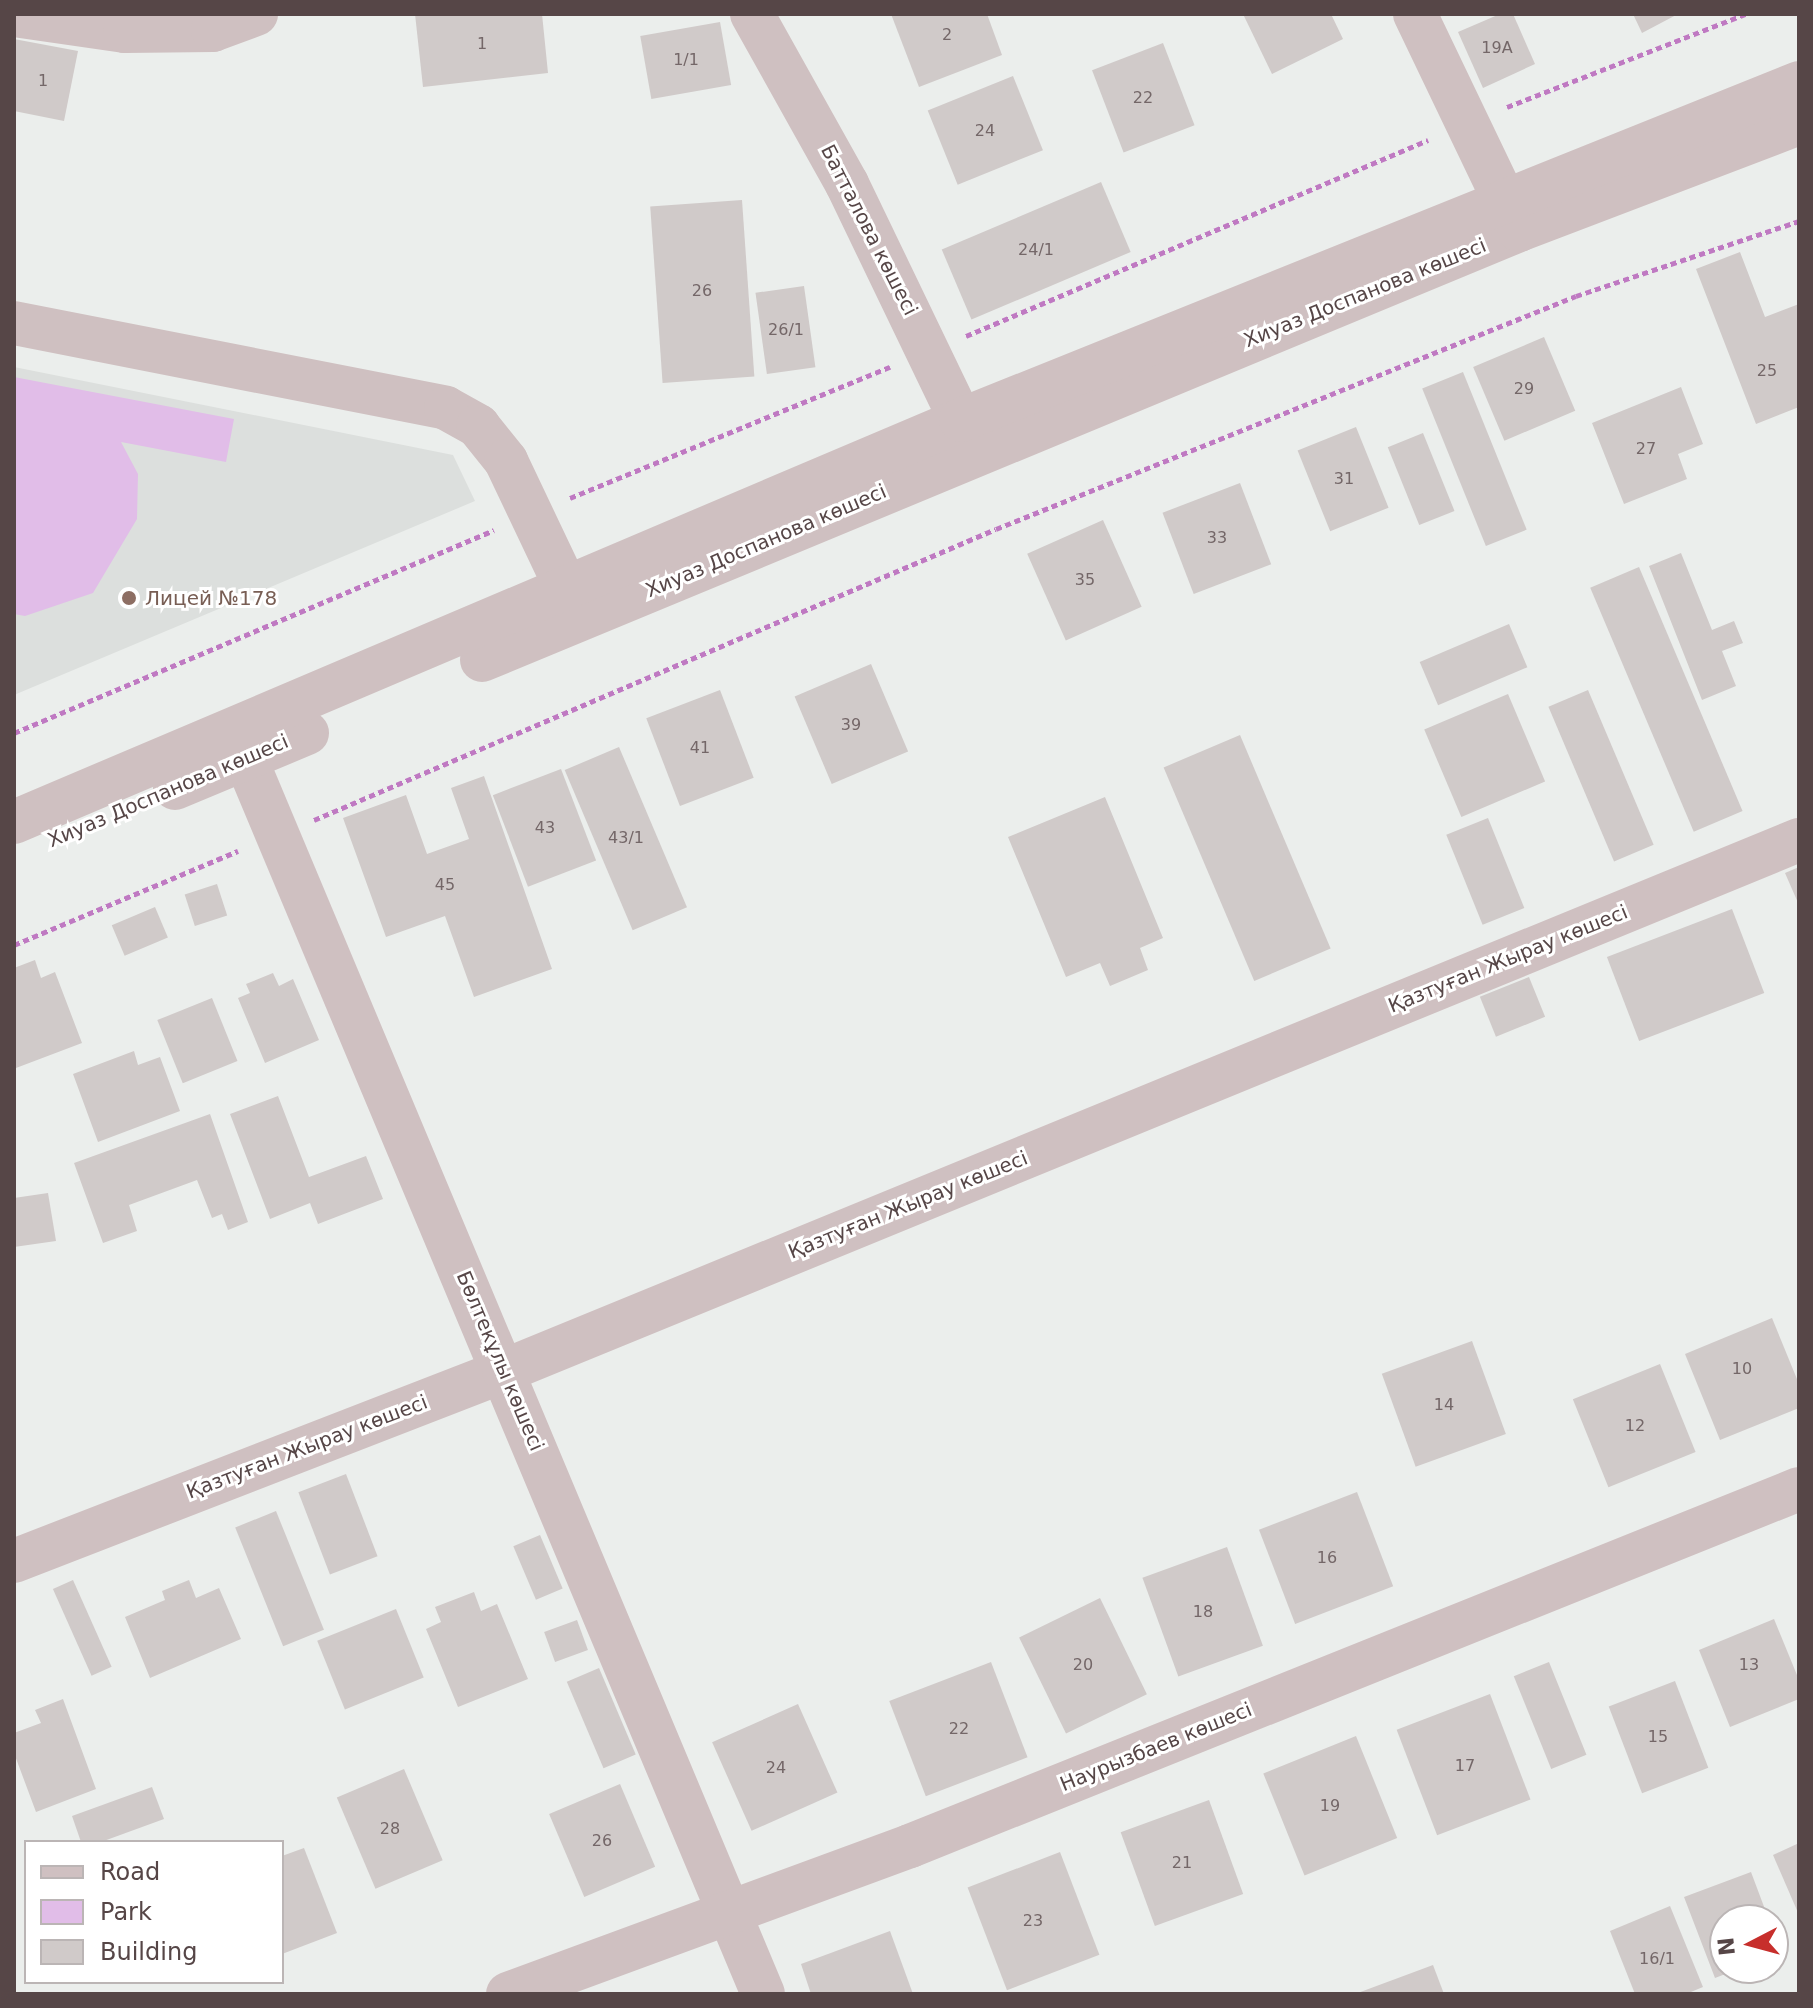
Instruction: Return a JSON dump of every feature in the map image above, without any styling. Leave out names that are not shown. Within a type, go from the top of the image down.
[{"type":"street","points":[[14,15],[125,31],[213,30],[256,14]]},
{"type":"street","name":"Батталова көшесі","points":[[752,14],[931,350],[968,436]]},
{"type":"street","points":[[1415,14],[1463,125],[1509,215]]},
{"type":"street","name":"Хиуаз Доспанова көшесі","points":[[14,822],[239,744],[968,436],[1509,215],[1799,83]]},
{"type":"street","name":"Хиуаз Доспанова көшесі","points":[[1509,215],[1799,123]]},
{"type":"street","points":[[14,323],[446,408],[478,426],[506,461],[574,605]]},
{"type":"street","name":"Хиуаз Доспанова көшесі","points":[[14,855],[239,744]]},
{"type":"street","name":"Бөлтекұлы көшесі","points":[[239,744],[763,1994]]},
{"type":"street","name":"Қазтуған Жырау көшесі","points":[[14,1561],[504,1371],[1799,840]]},
{"type":"street","name":"Наурызбаев көшесі","points":[[508,1994],[729,1916],[1799,1489]]},
{"type":"path","points":[[14,733],[1463,125],[1745,14]]},
{"type":"path","points":[[14,945],[996,529],[1576,296],[1799,221]]},
{"type":"shaded area","name":"Лицей №178","points":[[14,367],[453,455],[475,501],[14,695]]},
{"type":"green space","points":[[14,377],[234,419],[226,462],[121,442],[138,474],[137,519],[93,593],[25,616],[14,614]]},
{"type":"building","points":[[415,14],[542,14],[548,73],[423,87]]},
{"type":"building","points":[[891,14],[987,14],[1002,55],[919,87]]},
{"type":"building","points":[[1243,14],[1331,14],[1343,39],[1272,74]]},
{"type":"building","points":[[1500,14],[1513,14],[1535,64],[1483,88],[1458,32]]},
{"type":"building","points":[[1633,14],[1678,14],[1642,33]]},
{"type":"building","points":[[720,22],[731,85],[651,99],[640,36]]},
{"type":"building","points":[[14,39],[78,51],[64,121],[14,111]]},
{"type":"building","points":[[1163,43],[1195,125],[1124,152],[1092,70]]},
{"type":"building","points":[[1013,76],[1043,150],[958,185],[928,110]]},
{"type":"building","points":[[1101,182],[1131,252],[971,320],[942,250]]},
{"type":"building","points":[[742,200],[754,377],[663,383],[650,206]]},
{"type":"building","points":[[1740,252],[1765,317],[1799,304],[1799,407],[1756,424],[1696,269]]},
{"type":"building","points":[[804,286],[815,367],[767,374],[755,293]]},
{"type":"building","points":[[1544,337],[1575,411],[1504,441],[1473,367]]},
{"type":"building","points":[[1463,372],[1527,530],[1486,546],[1422,388]]},
{"type":"building","points":[[1681,387],[1703,444],[1678,454],[1687,479],[1624,504],[1592,423]]},
{"type":"building","points":[[1356,427],[1389,508],[1330,531],[1298,451]]},
{"type":"building","points":[[1423,433],[1454,511],[1419,525],[1388,447]]},
{"type":"building","points":[[1240,483],[1271,564],[1194,594],[1163,513]]},
{"type":"building","points":[[1103,520],[1142,607],[1066,641],[1027,554]]},
{"type":"building","points":[[1681,553],[1712,630],[1734,621],[1743,643],[1722,651],[1736,686],[1702,700],[1649,566]]},
{"type":"building","points":[[1639,567],[1743,811],[1694,832],[1590,588]]},
{"type":"building","points":[[1509,624],[1527,667],[1438,705],[1420,662]]},
{"type":"building","points":[[871,664],[908,751],[832,784],[795,696]]},
{"type":"building","points":[[720,690],[754,778],[680,806],[646,718]]},
{"type":"building","points":[[1588,690],[1654,845],[1614,861],[1548,707]]},
{"type":"building","points":[[1508,694],[1545,781],[1461,817],[1424,730]]},
{"type":"building","points":[[1240,735],[1331,949],[1254,981],[1164,767]]},
{"type":"building","points":[[619,747],[687,907],[633,930],[565,770]]},
{"type":"building","points":[[561,769],[596,860],[528,887],[493,795]]},
{"type":"building","points":[[484,776],[552,969],[474,997],[445,916],[386,937],[343,818],[406,795],[427,854],[469,839],[451,788]]},
{"type":"building","points":[[1105,797],[1163,938],[1140,948],[1148,970],[1110,986],[1100,963],[1066,977],[1008,837]]},
{"type":"building","points":[[1488,818],[1524,908],[1483,925],[1446,835]]},
{"type":"building","points":[[1799,867],[1799,905],[1785,873]]},
{"type":"building","points":[[217,884],[227,915],[195,926],[185,895]]},
{"type":"building","points":[[155,907],[168,937],[125,956],[112,925]]},
{"type":"building","points":[[1732,909],[1764,993],[1639,1041],[1607,957]]},
{"type":"building","points":[[35,960],[41,978],[55,972],[82,1043],[16,1068],[14,968]]},
{"type":"building","points":[[273,973],[279,986],[293,979],[319,1040],[265,1063],[238,998],[250,993],[246,984]]},
{"type":"building","points":[[1529,977],[1545,1017],[1496,1037],[1480,997]]},
{"type":"building","points":[[212,998],[237,1061],[183,1083],[157,1020]]},
{"type":"building","points":[[134,1051],[138,1065],[160,1057],[180,1111],[98,1142],[73,1074]]},
{"type":"building","points":[[278,1096],[309,1177],[366,1156],[383,1199],[318,1224],[310,1203],[270,1219],[230,1114]]},
{"type":"building","points":[[210,1114],[248,1222],[228,1230],[222,1214],[212,1218],[197,1180],[129,1205],[137,1231],[103,1243],[74,1163]]},
{"type":"building","points":[[48,1193],[56,1241],[14,1247],[14,1198]]},
{"type":"building","points":[[1772,1318],[1799,1384],[1799,1408],[1720,1440],[1685,1354]]},
{"type":"building","points":[[1472,1341],[1506,1434],[1416,1467],[1382,1374]]},
{"type":"building","points":[[1660,1364],[1696,1452],[1608,1487],[1573,1399]]},
{"type":"building","points":[[346,1474],[378,1556],[330,1574],[298,1492]]},
{"type":"building","points":[[1357,1492],[1393,1586],[1295,1624],[1259,1530]]},
{"type":"building","points":[[276,1511],[324,1630],[283,1646],[235,1527]]},
{"type":"building","points":[[540,1535],[563,1588],[536,1600],[513,1546]]},
{"type":"building","points":[[1227,1547],[1263,1646],[1178,1676],[1142,1578]]},
{"type":"building","points":[[73,1580],[112,1667],[92,1676],[53,1589]]},
{"type":"building","points":[[189,1580],[196,1598],[219,1588],[241,1639],[150,1678],[125,1617],[165,1600],[162,1591]]},
{"type":"building","points":[[474,1592],[481,1611],[497,1604],[528,1679],[458,1707],[426,1629],[441,1622],[435,1607]]},
{"type":"building","points":[[1100,1598],[1147,1694],[1066,1734],[1019,1637]]},
{"type":"building","points":[[396,1609],[424,1678],[345,1709],[317,1641]]},
{"type":"building","points":[[1774,1619],[1799,1680],[1799,1699],[1730,1727],[1699,1650]]},
{"type":"building","points":[[577,1620],[588,1650],[555,1662],[544,1632]]},
{"type":"building","points":[[991,1662],[1028,1757],[926,1796],[889,1701]]},
{"type":"building","points":[[1549,1662],[1586,1755],[1551,1769],[1514,1676]]},
{"type":"building","points":[[599,1668],[636,1755],[604,1768],[567,1682]]},
{"type":"building","points":[[1675,1681],[1708,1768],[1642,1793],[1609,1706]]},
{"type":"building","points":[[1490,1694],[1530,1799],[1437,1835],[1397,1730]]},
{"type":"building","points":[[63,1699],[96,1789],[36,1812],[14,1753],[14,1733],[41,1723],[35,1710]]},
{"type":"building","points":[[798,1704],[837,1793],[752,1831],[712,1742]]},
{"type":"building","points":[[1356,1736],[1397,1838],[1304,1875],[1263,1773]]},
{"type":"building","points":[[404,1769],[443,1860],[375,1889],[337,1798]]},
{"type":"building","points":[[620,1784],[655,1867],[584,1897],[549,1814]]},
{"type":"building","points":[[152,1787],[164,1819],[106,1840],[80,1840],[72,1816]]},
{"type":"building","points":[[1209,1800],[1243,1894],[1155,1926],[1121,1832]]},
{"type":"building","points":[[1799,1843],[1799,1915],[1773,1855]]},
{"type":"building","points":[[304,1848],[337,1933],[284,1953],[284,1855]]},
{"type":"building","points":[[1060,1852],[1099,1955],[1007,1990],[968,1887]]},
{"type":"building","points":[[1751,1872],[1763,1904],[1709,1904],[1709,1962],[1684,1897]]},
{"type":"building","points":[[1670,1906],[1703,1987],[1686,1994],[1635,1994],[1610,1931]]},
{"type":"building","points":[[890,1931],[913,1994],[811,1994],[801,1964]]},
{"type":"building","points":[[1433,1965],[1444,1994],[1355,1994]]},
{"type":"place","name":"Лицей №178","points":[[129,598]]}]
